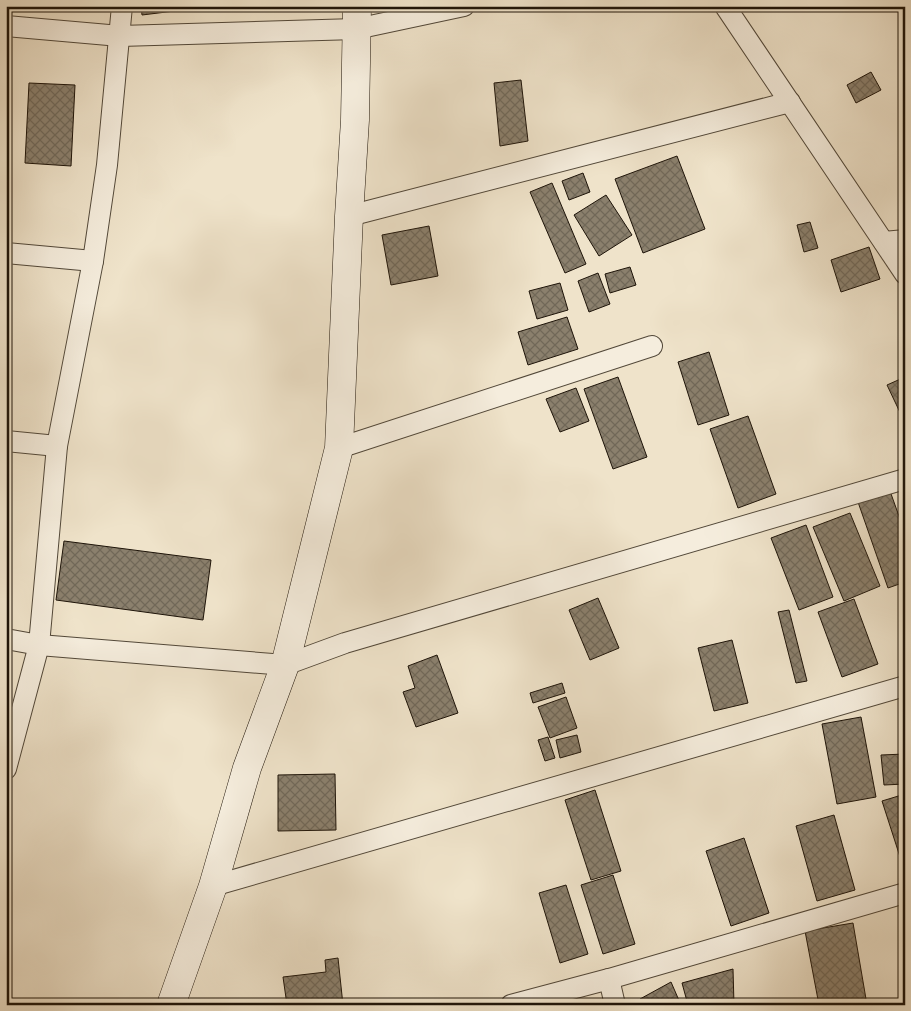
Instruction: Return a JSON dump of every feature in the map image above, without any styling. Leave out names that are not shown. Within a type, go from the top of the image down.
[{"type":"street","points":[[6,768],[40,644],[57,446],[93,261],[107,165],[122,6]]},
{"type":"street","points":[[6,26],[120,36],[356,18],[464,6]]},
{"type":"street","points":[[725,6],[905,274]]},
{"type":"street","points":[[170,1005],[213,886],[247,768],[285,665],[339,448],[355,120],[356,18]]},
{"type":"street","points":[[349,216],[790,102]]},
{"type":"street","points":[[884,242],[905,240]]},
{"type":"street","points":[[6,253],[93,261]]},
{"type":"street","points":[[339,448],[652,346]]},
{"type":"street","points":[[6,441],[57,446]]},
{"type":"street","points":[[6,640],[285,665],[345,643],[905,479]]},
{"type":"street","points":[[213,886],[905,686]]},
{"type":"street","points":[[511,1005],[609,979],[905,893]]},
{"type":"street","points":[[609,979],[615,1005]]},
{"type":"building","points":[[141,6],[215,6],[142,15]]},
{"type":"building","points":[[871,72],[881,90],[856,103],[847,85]]},
{"type":"building","points":[[521,80],[528,141],[500,146],[494,83]]},
{"type":"building","points":[[29,83],[75,85],[71,166],[25,163]]},
{"type":"building","points":[[677,156],[705,229],[643,253],[615,179]]},
{"type":"building","points":[[583,173],[590,192],[569,200],[562,181]]},
{"type":"building","points":[[552,183],[586,264],[565,273],[530,192]]},
{"type":"building","points":[[606,195],[632,235],[599,256],[574,215]]},
{"type":"building","points":[[810,222],[818,248],[804,252],[797,225]]},
{"type":"building","points":[[429,226],[438,276],[391,285],[382,235]]},
{"type":"building","points":[[869,247],[880,279],[841,292],[831,260]]},
{"type":"building","points":[[630,267],[636,285],[610,293],[605,274]]},
{"type":"building","points":[[598,273],[610,304],[589,312],[578,281]]},
{"type":"building","points":[[560,283],[568,310],[537,319],[529,291]]},
{"type":"building","points":[[567,317],[578,349],[528,365],[518,332]]},
{"type":"building","points":[[709,352],[729,415],[698,425],[678,362]]},
{"type":"building","points":[[618,377],[647,457],[613,469],[584,389]]},
{"type":"building","points":[[905,377],[905,423],[887,385]]},
{"type":"building","points":[[576,388],[589,421],[560,432],[546,399]]},
{"type":"building","points":[[748,416],[776,494],[738,508],[710,429]]},
{"type":"building","points":[[890,491],[905,533],[905,582],[888,588],[858,502]]},
{"type":"building","points":[[850,513],[880,586],[844,601],[813,527]]},
{"type":"building","points":[[806,525],[833,597],[799,610],[771,538]]},
{"type":"building","points":[[64,541],[211,560],[203,620],[56,600]]},
{"type":"building","points":[[598,598],[619,648],[590,660],[569,610]]},
{"type":"building","points":[[854,599],[878,664],[842,677],[818,612]]},
{"type":"building","points":[[789,610],[807,681],[796,683],[778,612]]},
{"type":"building","points":[[732,640],[748,703],[714,711],[698,648]]},
{"type":"building","points":[[437,655],[458,713],[416,727],[403,692],[415,688],[408,666]]},
{"type":"building","points":[[562,683],[565,693],[533,703],[530,693]]},
{"type":"building","points":[[566,697],[577,728],[550,738],[538,707]]},
{"type":"building","points":[[861,717],[876,797],[837,804],[822,724]]},
{"type":"building","points":[[577,735],[581,752],[560,758],[556,740]]},
{"type":"building","points":[[548,737],[555,758],[545,761],[538,740]]},
{"type":"building","points":[[905,754],[905,784],[884,785],[881,755]]},
{"type":"building","points":[[335,774],[336,830],[278,831],[278,775]]},
{"type":"building","points":[[595,790],[621,871],[591,880],[565,800]]},
{"type":"building","points":[[905,794],[905,859],[901,860],[882,801]]},
{"type":"building","points":[[834,815],[855,890],[817,901],[796,826]]},
{"type":"building","points":[[744,838],[769,913],[731,926],[706,851]]},
{"type":"building","points":[[613,875],[635,944],[603,954],[581,885]]},
{"type":"building","points":[[566,885],[588,954],[560,963],[539,893]]},
{"type":"building","points":[[853,923],[866,999],[833,1005],[819,1005],[805,931]]},
{"type":"building","points":[[338,958],[343,1005],[287,1005],[283,977],[326,972],[325,960]]},
{"type":"building","points":[[733,969],[734,1005],[688,1005],[682,983]]},
{"type":"building","points":[[671,982],[681,1005],[642,1005],[640,999]]},
{"type":"building","points":[[796,1001],[797,1005],[783,1005],[783,1004]]}]
